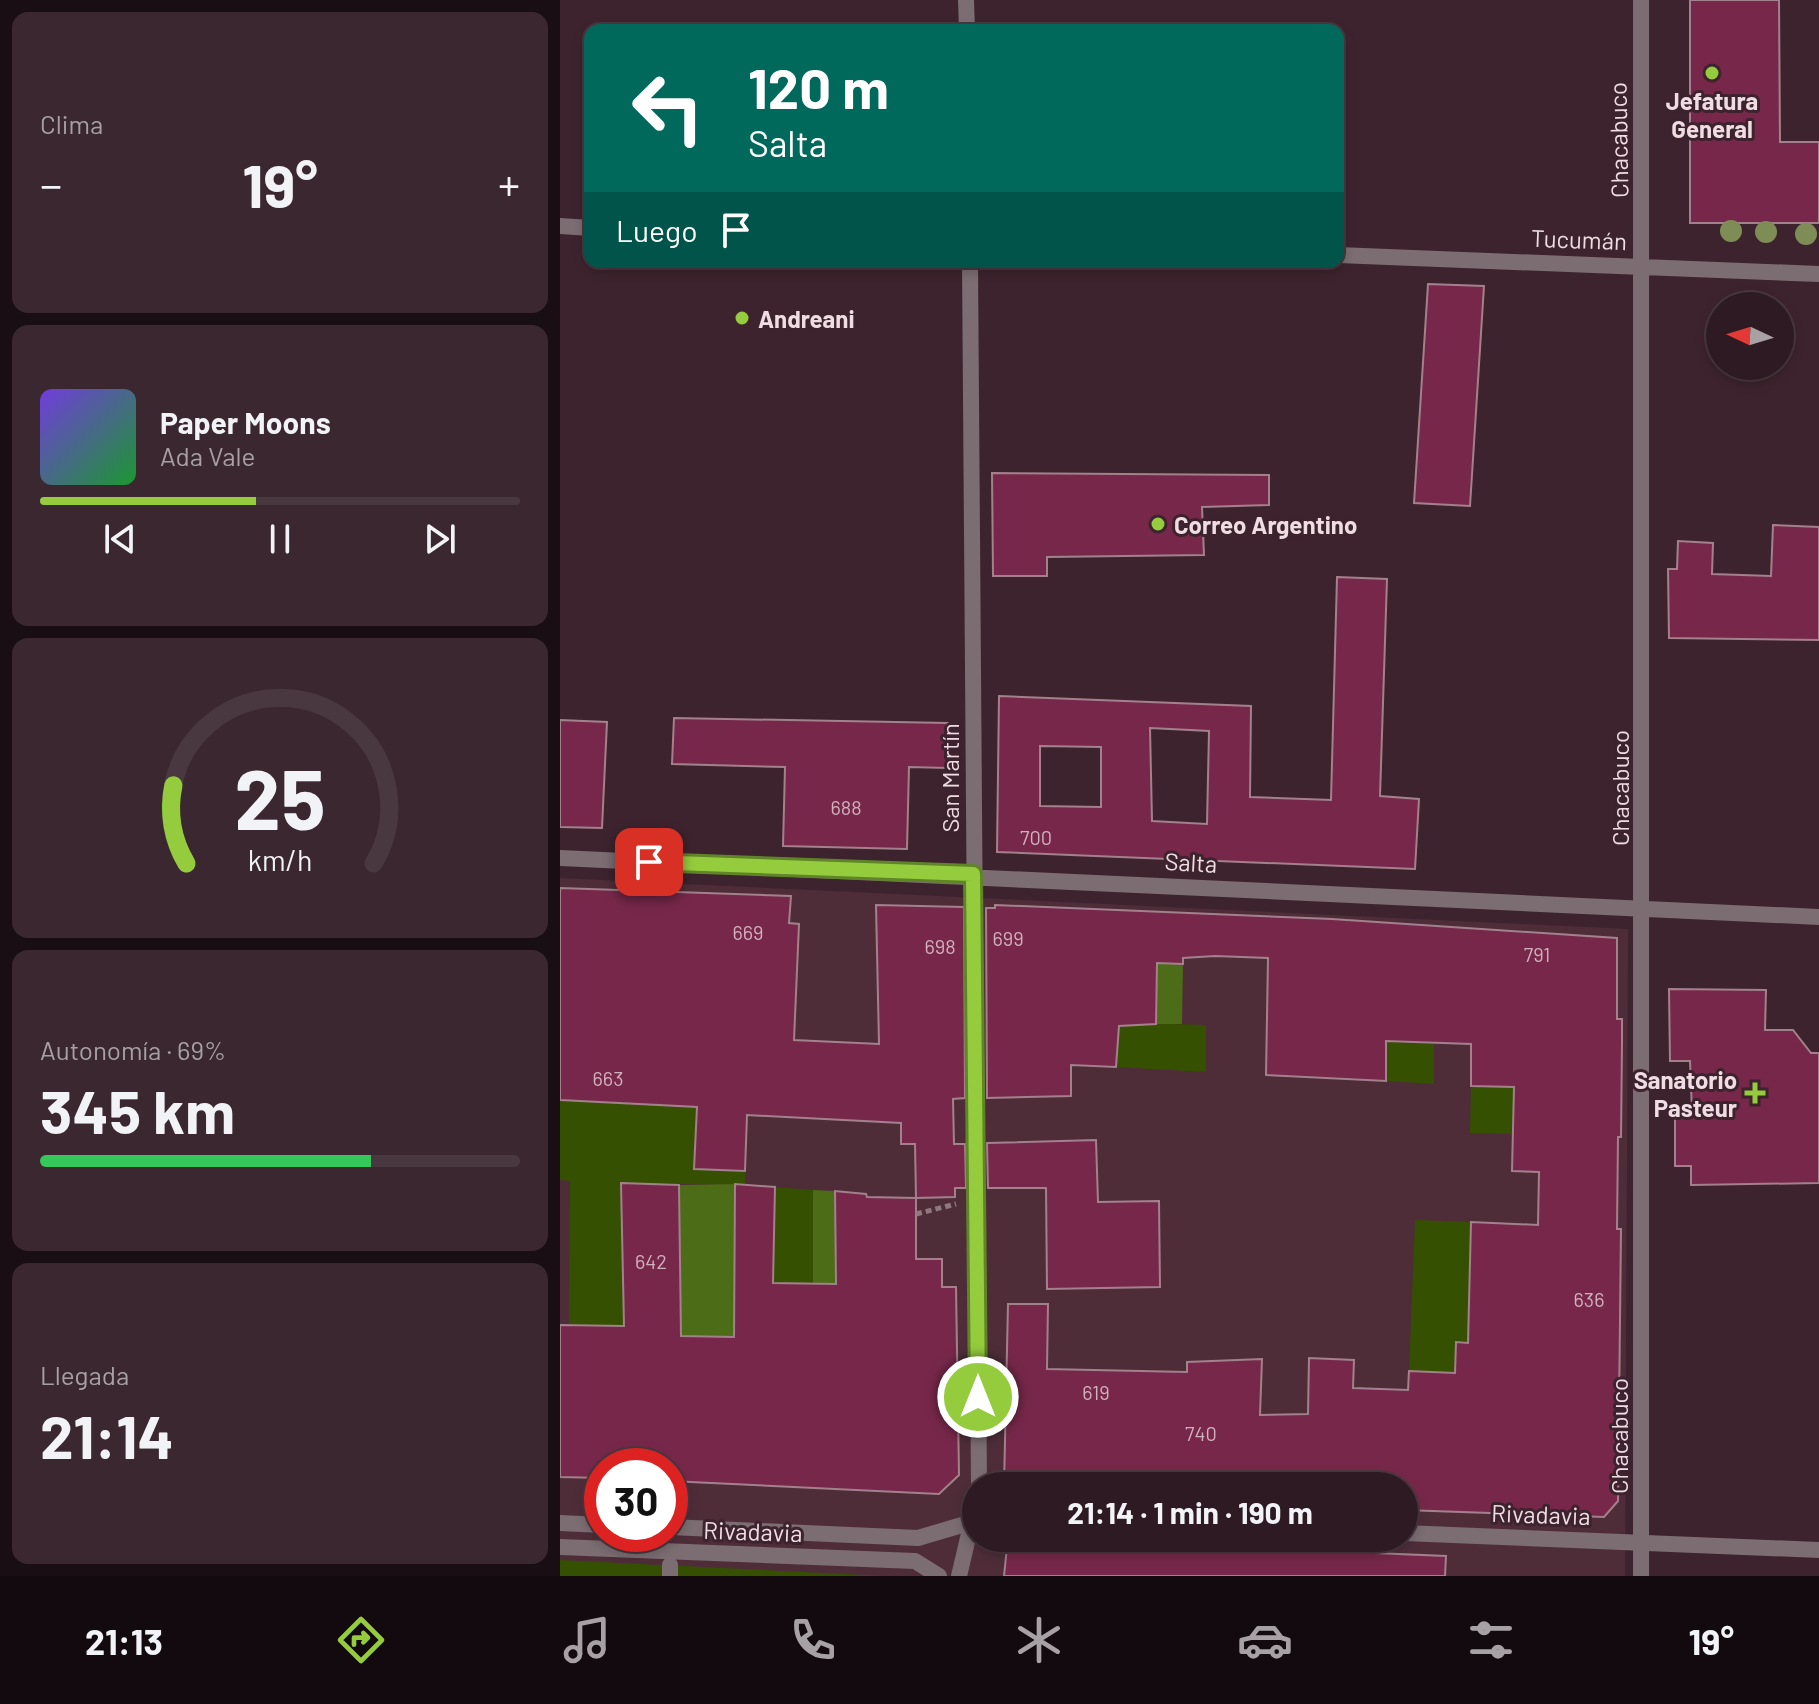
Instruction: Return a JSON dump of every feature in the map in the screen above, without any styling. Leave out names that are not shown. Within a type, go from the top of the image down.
[{"type":"street","points":[[966,0],[967,24]]},
{"type":"street","name":"Chacabuco","points":[[1641,0],[1641,1576]]},
{"type":"street","points":[[560,226],[584,228]]},
{"type":"street","name":"Tucumán","points":[[1344,255],[1819,274]]},
{"type":"street","name":"San Martín","points":[[970,268],[979,1472]]},
{"type":"street","name":"Salta","points":[[560,858],[973,874],[1819,917]]},
{"type":"street","points":[[560,1523],[584,1524]]},
{"type":"street","name":"Rivadavia","points":[[688,1528],[918,1538],[962,1525]]},
{"type":"street","name":"Rivadavia","points":[[1418,1534],[1819,1550]]},
{"type":"street","name":"Rivadavia","points":[[560,1547],[915,1561],[939,1576]]},
{"type":"street","points":[[959,1576],[966,1552]]},
{"type":"path","points":[[916,1214],[955,1204],[977,1205]]},
{"type":"shaded area","points":[[560,878],[1628,929],[1625,1576],[560,1576]]},
{"type":"green space","points":[[1157,963],[1183,964],[1182,1024],[1156,1024]]},
{"type":"green space","points":[[1386,1008],[1407,1008],[1406,1042],[1434,1043],[1434,1084],[1386,1081]]},
{"type":"green space","points":[[1141,1023],[1206,1025],[1206,1072],[1116,1067],[1119,1026],[1140,1026]]},
{"type":"green space","points":[[658,1032],[730,1036],[695,1169],[745,1171],[745,1185],[622,1183],[625,1388],[569,1325],[570,1181],[560,1180],[560,1100],[653,1105]]},
{"type":"green space","points":[[1471,1086],[1514,1087],[1513,1134],[1470,1133]]},
{"type":"green space","points":[[735,1184],[734,1337],[681,1336],[679,1185]]},
{"type":"green space","points":[[775,1187],[813,1190],[813,1284],[773,1291]]},
{"type":"green space","points":[[813,1190],[835,1191],[836,1284],[813,1284]]},
{"type":"green space","points":[[1415,1220],[1471,1222],[1468,1343],[1456,1343],[1455,1373],[1409,1371]]},
{"type":"green space","points":[[560,1560],[885,1576],[560,1576]]},
{"type":"building","points":[[1690,0],[1779,0],[1780,142],[1819,142],[1819,223],[1690,223]]},
{"type":"building","points":[[1428,284],[1484,286],[1470,506],[1414,503]]},
{"type":"building","points":[[992,473],[1269,475],[1269,505],[1202,507],[1204,555],[1047,557],[1047,576],[993,576]]},
{"type":"building","points":[[1773,525],[1819,527],[1819,640],[1669,638],[1668,569],[1677,569],[1678,541],[1713,543],[1712,574],[1771,576]]},
{"type":"building","points":[[1337,577],[1387,579],[1380,796],[1419,799],[1415,869],[997,852],[999,696],[1251,706],[1250,797],[1331,800]],"holes":[[[1150,728],[1209,731],[1207,824],[1152,821]],[[1040,746],[1101,747],[1101,807],[1040,806]]]},
{"type":"building","points":[[674,718],[948,723],[948,768],[909,767],[907,849],[783,846],[785,767],[672,764]]},
{"type":"building","points":[[560,720],[607,722],[602,828],[560,827]]},
{"type":"building","points":[[560,888],[791,896],[789,923],[799,924],[794,1040],[879,1044],[876,905],[964,907],[965,1098],[953,1099],[954,1144],[965,1144],[966,1188],[955,1188],[955,1197],[916,1198],[915,1144],[901,1144],[901,1123],[747,1115],[745,1171],[694,1169],[697,1107],[560,1100]]},
{"type":"building","points":[[995,905],[1332,919],[1617,938],[1617,1019],[1622,1019],[1617,1229],[1621,1229],[1618,1501],[1604,1517],[1418,1510],[1418,1472],[1004,1472],[1008,1304],[1048,1304],[1047,1369],[1187,1372],[1187,1362],[1262,1359],[1260,1415],[1308,1414],[1309,1358],[1354,1360],[1353,1388],[1408,1390],[1409,1371],[1455,1373],[1456,1342],[1468,1343],[1471,1222],[1538,1225],[1539,1172],[1512,1171],[1514,1087],[1471,1086],[1471,1044],[1386,1041],[1386,1081],[1266,1075],[1268,958],[1215,956],[1183,958],[1183,964],[1157,963],[1156,1024],[1119,1026],[1116,1067],[1071,1065],[1071,1096],[987,1098],[986,908],[995,908]]},
{"type":"building","name":"Sanatorio Pasteur","points":[[1669,989],[1766,990],[1765,1030],[1793,1030],[1811,1053],[1819,1053],[1819,1183],[1691,1185],[1691,1166],[1675,1166],[1675,1112],[1692,1112],[1690,1061],[1670,1061]]},
{"type":"building","points":[[1096,1140],[1098,1202],[1159,1201],[1160,1287],[1047,1289],[1046,1188],[988,1188],[987,1143]]},
{"type":"building","points":[[621,1183],[679,1185],[681,1336],[734,1337],[735,1184],[775,1187],[773,1283],[836,1284],[835,1191],[866,1194],[867,1197],[916,1198],[916,1259],[942,1259],[942,1287],[956,1287],[959,1475],[939,1494],[688,1482],[688,1448],[584,1448],[584,1478],[560,1477],[560,1325],[624,1326]]},
{"type":"building","points":[[1006,1552],[1350,1552],[1446,1556],[1445,1576],[1004,1576]]},
{"type":"place","name":"Jefatura General","points":[[1712,73]]},
{"type":"place","name":"Andreani","points":[[742,318]]},
{"type":"place","name":"Correo Argentino","points":[[1158,524]]},
{"type":"place","name":"Sanatorio Pasteur","points":[[1755,1093]]},
{"type":"route","points":[[649,862],[973,874],[978,1397]]}]
